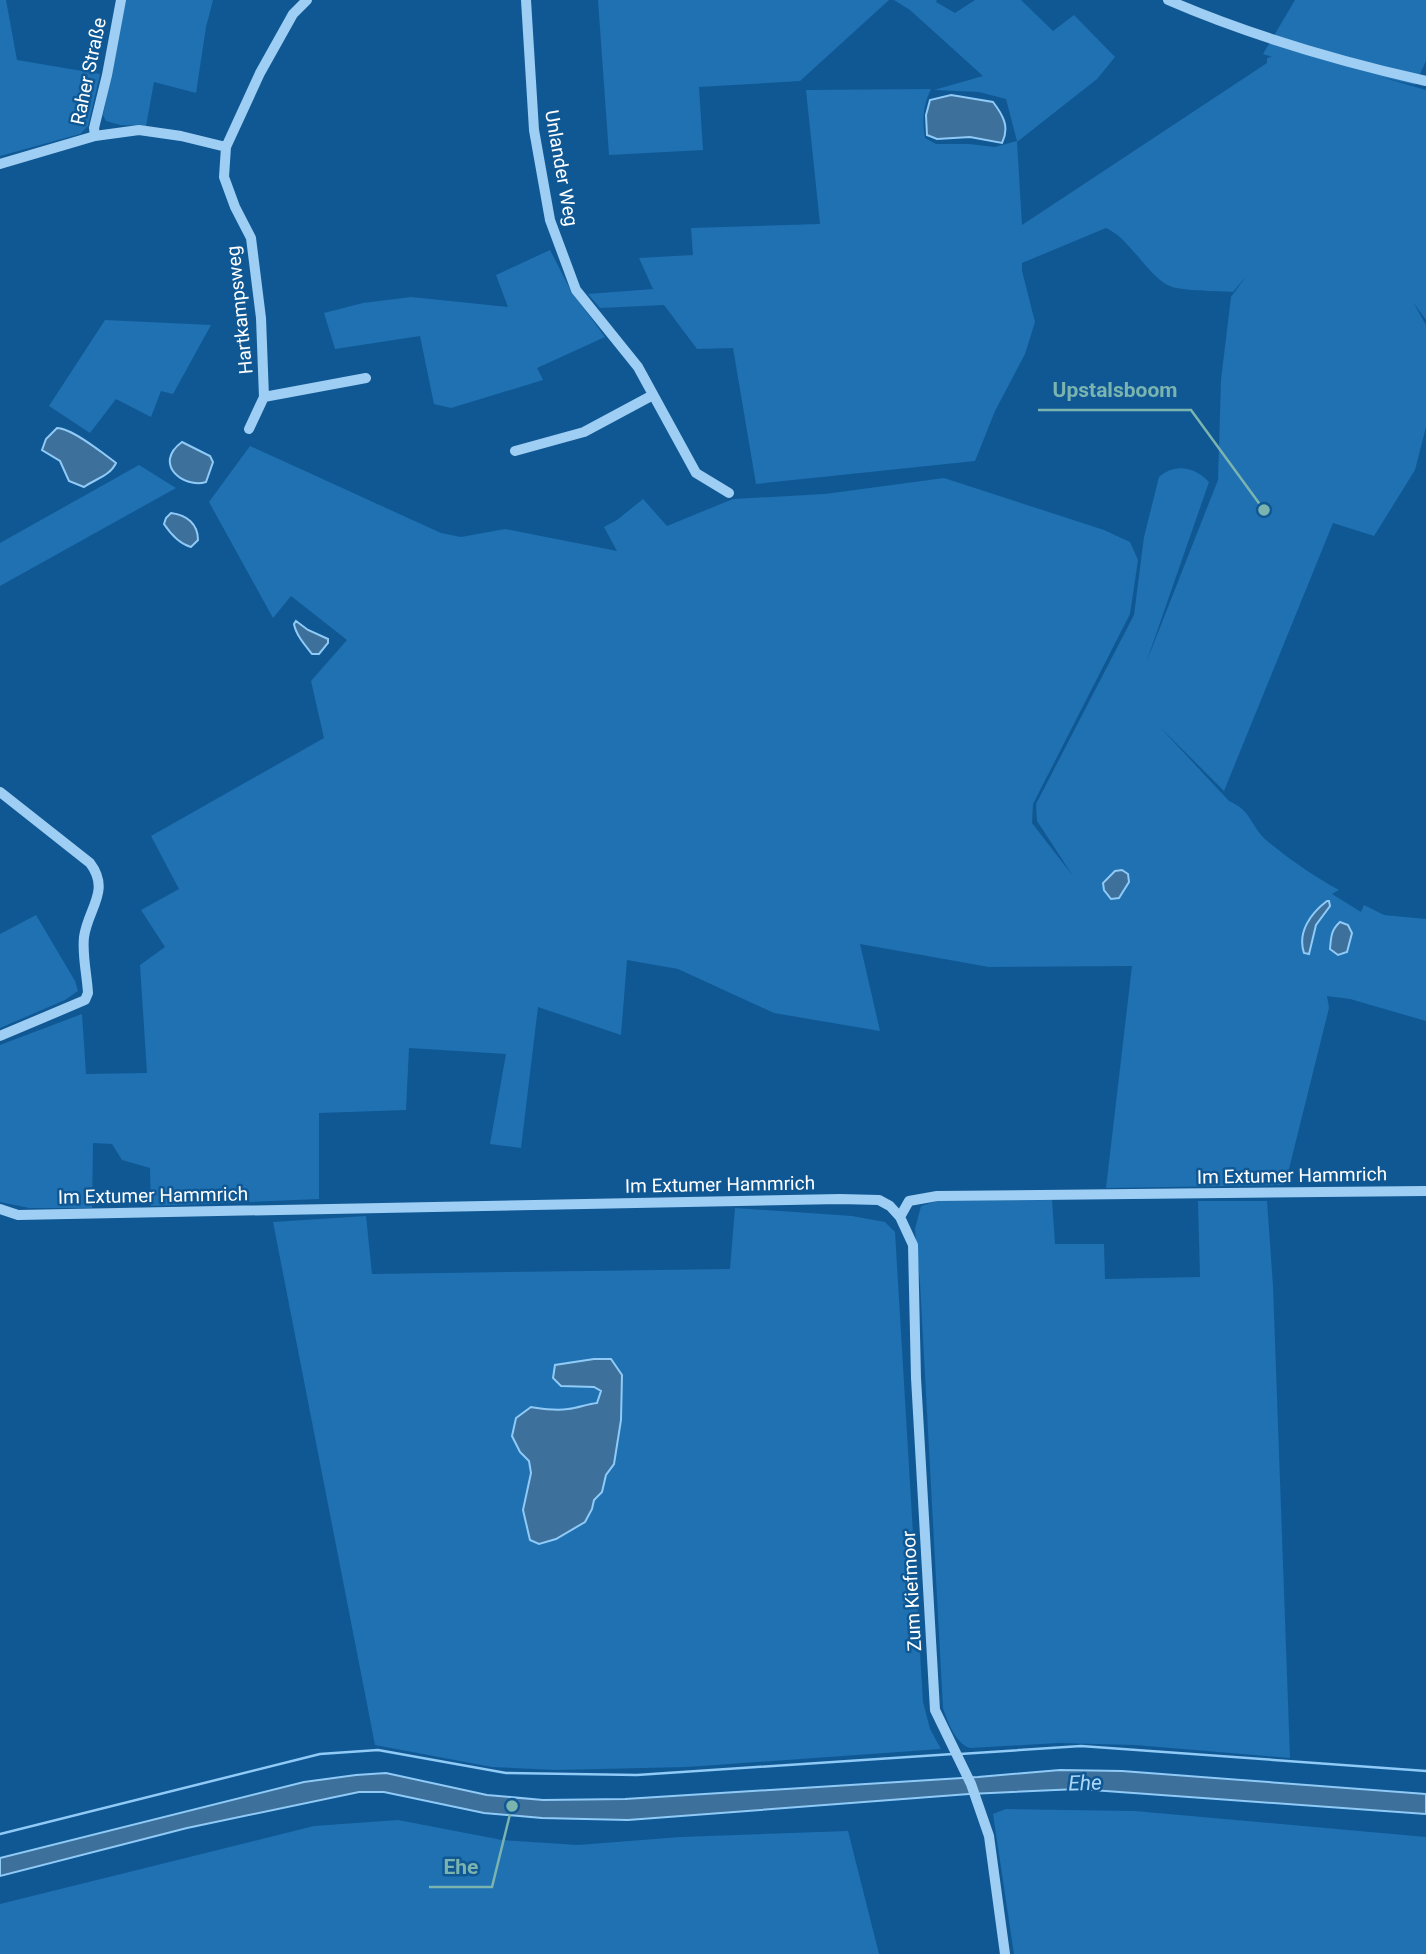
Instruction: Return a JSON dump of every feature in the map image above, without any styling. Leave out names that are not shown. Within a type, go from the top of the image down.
[{"type":"street","name":"Raher Straße","points":[[0,164],[95,136],[94,128],[121,0]]},
{"type":"street","points":[[95,136],[139,130],[181,136],[226,147],[260,73],[293,14],[307,0]]},
{"type":"street","name":"Unlander Weg","points":[[526,0],[534,130],[550,220],[576,290],[638,367],[696,474],[729,493]]},
{"type":"street","points":[[1168,0],[1210,18],[1331,57],[1426,81]]},
{"type":"street","name":"Hartkampsweg","points":[[226,147],[224,177],[234,206],[251,238],[261,318],[264,397],[249,429]]},
{"type":"street","name":"Hartkampsweg","points":[[264,397],[366,378]]},
{"type":"street","points":[[515,451],[584,432],[653,395]]},
{"type":"street","points":[[0,792],[90,863],[98,874],[99,890],[85,934],[88,993],[85,1000],[0,1036]]},
{"type":"street","name":"Im Extumer Hammrich","points":[[0,1209],[18,1215],[840,1199],[879,1200],[890,1206],[900,1217],[909,1202],[937,1196],[1426,1191]]},
{"type":"street","name":"Zum Kiefmoor","points":[[900,1217],[913,1245],[916,1378],[935,1710],[971,1784],[987,1830],[1005,1954]]},
{"type":"shaded area","points":[[0,0],[6,0],[17,60],[100,74],[88,126],[80,134],[0,156]]},
{"type":"shaded area","points":[[126,0],[213,0],[196,93],[154,82],[146,126],[120,125],[106,121],[103,115]]},
{"type":"shaded area","points":[[598,0],[889,0],[800,81],[699,87],[703,150],[609,155]]},
{"type":"shaded area","points":[[894,0],[937,0],[936,2],[955,13],[975,0],[1021,0],[1053,31],[1074,15],[1115,57],[1097,79],[1017,142],[1022,225],[1267,63],[1267,58],[1272,57],[1263,54],[1295,0],[1426,0],[1426,61],[1415,85],[1381,77],[1426,90],[1426,320],[1413,302],[1426,325],[1426,427],[1415,470],[1374,536],[1333,523],[1224,791],[1158,725],[1229,801],[1247,814],[1266,840],[1301,867],[1339,890],[1332,894],[1361,912],[1364,905],[1384,915],[1426,919],[1426,1021],[1350,999],[1327,996],[1329,1008],[1285,1185],[1106,1188],[1132,966],[989,967],[860,944],[880,1031],[774,1013],[678,969],[627,960],[621,1035],[538,1007],[521,1148],[490,1144],[506,1054],[409,1048],[406,1110],[319,1113],[319,1199],[151,1206],[150,1168],[122,1160],[112,1144],[93,1143],[92,1208],[29,1208],[0,1202],[0,1045],[82,1014],[86,1074],[147,1073],[140,965],[165,947],[141,910],[179,889],[151,836],[324,738],[311,681],[347,640],[291,596],[273,618],[209,502],[250,446],[441,533],[461,537],[505,529],[617,551],[604,527],[643,499],[667,526],[733,499],[825,494],[944,478],[1104,530],[1130,542],[1138,560],[1130,614],[1033,804],[1032,823],[1073,876],[1037,821],[1036,804],[1134,615],[1144,537],[1159,477],[1178,468],[1191,470],[1209,482],[1146,663],[1218,480],[1221,380],[1231,297],[1247,275],[1233,292],[1172,287],[1155,276],[1115,233],[1106,228],[1022,263],[1035,322],[1025,354],[995,411],[975,461],[756,484],[733,348],[697,349],[664,305],[600,308],[588,294],[653,289],[639,258],[693,255],[691,228],[820,224],[806,90],[931,89],[924,113],[925,138],[936,144],[995,147],[1017,141],[1006,99],[979,92],[934,90],[983,76],[910,10]],"holes":[[[1330,906],[1316,925],[1308,954],[1314,911]]]},
{"type":"shaded area","points":[[550,250],[571,291],[605,337],[537,368],[543,380],[451,408],[434,404],[420,336],[335,349],[324,313],[363,303],[411,297],[508,307],[496,275]]},
{"type":"shaded area","points":[[105,320],[211,325],[173,394],[161,391],[151,417],[116,399],[90,433],[49,406]]},
{"type":"shaded area","points":[[139,465],[176,488],[0,586],[0,543]]},
{"type":"shaded area","points":[[36,915],[75,981],[78,991],[65,1000],[0,1028],[0,934]]},
{"type":"shaded area","points":[[1052,1200],[1055,1244],[1104,1244],[1105,1279],[1200,1277],[1198,1201],[1267,1201],[1273,1286],[1290,1758],[1135,1745],[1058,1743],[970,1748],[960,1742],[950,1725],[943,1708],[915,1229],[921,1206],[937,1201]]},
{"type":"shaded area","points":[[735,1208],[852,1216],[885,1222],[895,1232],[923,1702],[930,1729],[941,1749],[687,1767],[555,1770],[492,1767],[375,1745],[273,1222],[366,1216],[372,1274],[730,1269]],"holes":[[[622,1375],[621,1420],[614,1464],[606,1475],[602,1492],[594,1500],[592,1509],[531,1473],[531,1407],[552,1411],[597,1403],[601,1391],[594,1387],[581,1386]]]},
{"type":"shaded area","points":[[1006,1809],[1135,1811],[1426,1837],[1426,1954],[1014,1954],[993,1814]]},
{"type":"shaded area","points":[[398,1820],[502,1840],[578,1845],[680,1837],[848,1831],[879,1954],[0,1954],[0,1904],[314,1826]]},
{"type":"water","points":[[951,95],[993,102],[1004,121],[1002,143],[970,137],[937,139],[927,135],[926,115],[930,100]]},
{"type":"water","points":[[57,428],[71,432],[116,463],[106,474],[84,487],[69,481],[60,461],[42,450],[46,439]]},
{"type":"water","points":[[182,442],[210,456],[213,462],[206,482],[189,482],[174,473],[170,459]]},
{"type":"water","points":[[171,513],[187,518],[194,525],[198,540],[191,547],[176,538],[164,524]]},
{"type":"water","points":[[296,621],[328,639],[319,654],[312,654],[301,640],[295,628]]},
{"type":"water","points":[[1122,870],[1128,874],[1129,882],[1119,898],[1111,899],[1104,890],[1103,883],[1115,871]]},
{"type":"water","points":[[1327,901],[1330,906],[1316,925],[1309,954],[1304,953],[1304,930],[1316,911]]},
{"type":"water","points":[[1340,922],[1348,925],[1352,933],[1347,952],[1338,955],[1330,949],[1333,931]]},
{"type":"water","points":[[611,1359],[622,1375],[621,1420],[614,1464],[606,1475],[602,1492],[594,1500],[585,1522],[556,1539],[539,1544],[530,1540],[523,1510],[531,1473],[529,1461],[520,1452],[512,1436],[516,1418],[531,1407],[563,1410],[597,1403],[601,1391],[594,1387],[561,1386],[553,1378],[555,1365]]},
{"type":"water","points":[[1060,1770],[1122,1771],[1426,1794],[1426,1814],[1078,1789],[969,1794],[628,1820],[542,1818],[484,1813],[384,1792],[359,1792],[187,1828],[0,1876],[0,1858],[304,1782],[356,1775],[386,1773],[487,1795],[543,1800],[625,1799]]},
{"type":"waterway","points":[[960,1754],[1081,1746],[1426,1771]]},
{"type":"waterway","points":[[0,1834],[320,1754],[378,1750],[506,1773],[637,1775],[953,1754]]},
{"type":"place","name":"Upstalsboom","points":[[1264,510]]},
{"type":"place","name":"Ehe","points":[[512,1806]]}]
